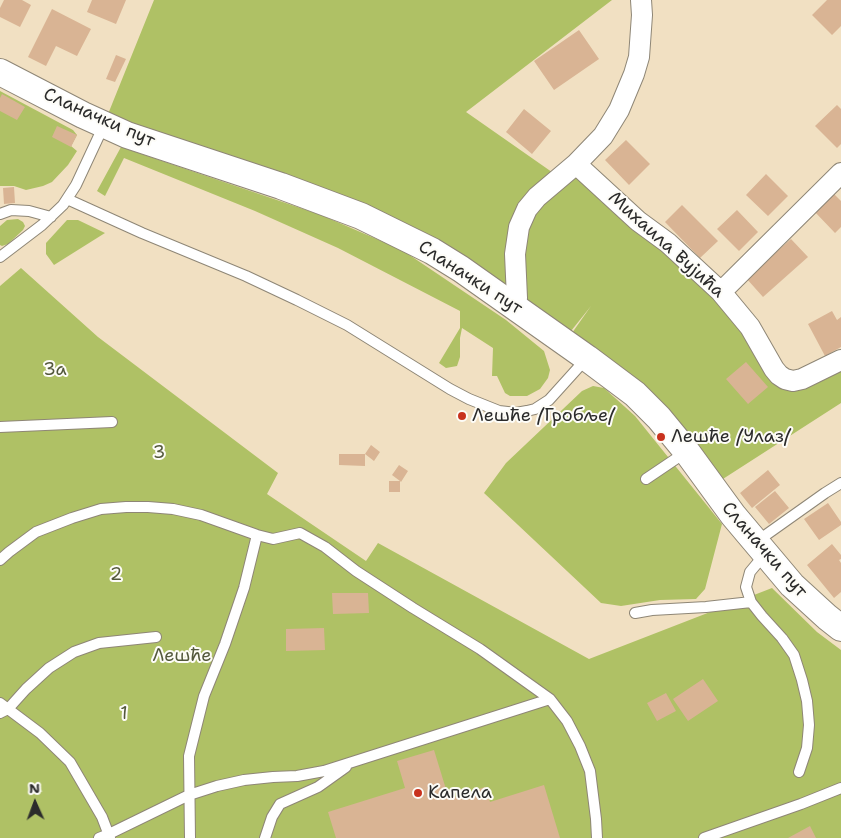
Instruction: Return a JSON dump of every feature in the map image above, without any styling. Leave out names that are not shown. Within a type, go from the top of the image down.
[{"type":"street","points":[[513,306],[517,298],[515,254],[519,227],[527,209],[537,197],[576,164],[603,136],[619,110],[628,91],[639,57],[642,0]]},
{"type":"street","name":"Сланачки пут","points":[[0,72],[65,106],[127,135],[290,189],[361,216],[432,250],[587,358],[635,394],[659,418],[687,452],[732,515],[760,548],[797,590],[841,628]]},
{"type":"street","name":"Михаила Вујића","points":[[576,164],[638,221],[668,243],[721,292],[750,327],[779,376],[793,381],[802,379],[841,360]]},
{"type":"street","points":[[721,292],[841,173]]},
{"type":"lane","points":[[0,258],[51,217],[66,199],[76,185],[104,124]]},
{"type":"lane","points":[[66,199],[246,276],[297,300],[347,325],[450,389],[499,411],[516,413],[535,409],[549,400],[587,358]]},
{"type":"lane","points":[[0,214],[11,210],[29,211],[51,217]]},
{"type":"lane","points":[[0,427],[112,422]]},
{"type":"lane","points":[[646,480],[687,452]]},
{"type":"lane","points":[[799,772],[806,748],[809,725],[807,701],[802,680],[794,656],[782,638],[751,602],[746,587],[760,548],[825,493],[841,483]]},
{"type":"lane","points":[[0,560],[36,532],[101,509],[126,507],[172,509],[200,515],[273,539],[300,534],[325,547],[356,571],[480,649],[550,698],[567,721],[590,771],[597,838]]},
{"type":"lane","points":[[190,838],[189,756],[204,696],[225,644],[244,588],[257,535]]},
{"type":"lane","points":[[635,614],[652,610],[751,602]]},
{"type":"lane","points":[[156,637],[99,643],[74,652],[49,668],[3,708],[40,733],[70,762],[91,797],[106,837],[189,796],[227,783],[297,776],[324,771],[550,698]]},
{"type":"lane","points":[[265,838],[272,817],[280,804],[318,787],[354,761]]},
{"type":"lane","points":[[704,838],[840,791]]},
{"type":"green space","points":[[154,0],[612,0],[466,112],[559,177],[576,164],[697,268],[786,389],[841,360],[841,403],[712,486],[667,409],[636,378],[572,333],[591,306],[563,341],[461,269],[104,124]]},
{"type":"green space","points":[[0,91],[73,130],[77,135],[71,146],[77,151],[68,165],[52,182],[26,190],[14,186],[0,186]]},
{"type":"green space","points":[[121,147],[321,215],[402,250],[506,320],[544,351],[550,370],[548,378],[540,389],[527,396],[510,396],[505,393],[497,376],[492,376],[493,348],[462,328],[460,357],[457,366],[446,368],[439,363],[460,328],[460,311],[338,248],[255,211],[124,158],[105,196],[97,191]]},
{"type":"green space","points":[[18,219],[25,226],[23,230],[8,244],[0,245],[0,226],[7,220]]},
{"type":"green space","points":[[67,220],[78,220],[105,233],[54,265],[46,254],[46,243]]},
{"type":"green space","name":"Лешће","points":[[21,268],[98,337],[278,473],[267,494],[366,561],[378,543],[589,659],[772,588],[817,632],[841,650],[841,838],[0,838],[0,286]]},
{"type":"green space","points":[[593,386],[604,388],[635,416],[722,524],[705,589],[696,599],[660,600],[621,606],[601,603],[484,493],[506,463],[582,391]]},
{"type":"building","points":[[4,0],[22,0],[31,5],[20,27],[0,17],[0,8]]},
{"type":"building","points":[[92,0],[126,0],[116,24],[87,12]]},
{"type":"building","points":[[827,0],[841,0],[841,26],[832,35],[812,15]]},
{"type":"building","points":[[52,9],[91,29],[77,56],[56,46],[46,66],[28,57]]},
{"type":"building","points":[[579,30],[599,59],[554,90],[534,61]]},
{"type":"building","points":[[116,55],[126,59],[115,82],[106,79]]},
{"type":"building","points":[[2,94],[25,107],[17,120],[0,111],[0,98]]},
{"type":"building","points":[[837,105],[841,109],[841,144],[837,148],[815,126]]},
{"type":"building","points":[[524,109],[551,131],[532,154],[506,132]]},
{"type":"building","points":[[57,126],[77,135],[71,147],[52,137]]},
{"type":"building","points":[[626,140],[650,164],[629,185],[605,160]]},
{"type":"building","points":[[766,174],[788,196],[768,216],[746,195]]},
{"type":"building","points":[[14,187],[15,203],[4,204],[3,188]]},
{"type":"building","points":[[833,193],[841,201],[841,227],[835,233],[814,211]]},
{"type":"building","points":[[682,205],[718,241],[700,258],[665,222]]},
{"type":"building","points":[[737,210],[758,232],[739,251],[717,229]]},
{"type":"building","points":[[791,239],[808,257],[763,297],[746,278]]},
{"type":"building","points":[[832,311],[837,320],[841,317],[841,347],[825,356],[808,324]]},
{"type":"building","points":[[746,362],[768,387],[748,404],[726,379]]},
{"type":"building","points":[[371,445],[380,452],[374,461],[365,454]]},
{"type":"building","points":[[339,454],[365,454],[365,466],[339,465]]},
{"type":"building","points":[[399,465],[408,471],[401,482],[392,475]]},
{"type":"building","points":[[768,470],[780,485],[752,508],[740,493]]},
{"type":"building","points":[[389,481],[400,481],[400,492],[389,492]]},
{"type":"building","points":[[775,491],[789,508],[769,524],[755,507]]},
{"type":"building","points":[[828,503],[841,522],[841,525],[819,540],[804,519]]},
{"type":"building","points":[[832,544],[841,555],[839,560],[841,563],[841,592],[834,598],[807,565]]},
{"type":"building","points":[[332,593],[368,593],[369,613],[333,614]]},
{"type":"building","points":[[324,628],[325,650],[286,651],[286,629]]},
{"type":"building","points":[[703,679],[718,701],[688,721],[673,699]]},
{"type":"building","points":[[666,693],[676,711],[657,721],[647,703]]},
{"type":"building","name":"Капела","points":[[434,750],[449,799],[485,787],[490,802],[544,785],[560,838],[336,838],[328,812],[405,788],[397,761]]},
{"type":"building","points":[[810,826],[816,838],[788,838]]},
{"type":"place","name":"Лешће /Гробље/","points":[[462,416]]},
{"type":"place","name":"Лешће /Улаз/","points":[[661,437]]},
{"type":"place","name":"Капела","points":[[418,793]]},
{"type":"park label","name":"3a","points":[[55,370]]},
{"type":"park label","name":"3","points":[[159,453]]},
{"type":"park label","name":"2","points":[[116,575]]},
{"type":"park label","name":"1","points":[[124,714]]}]
